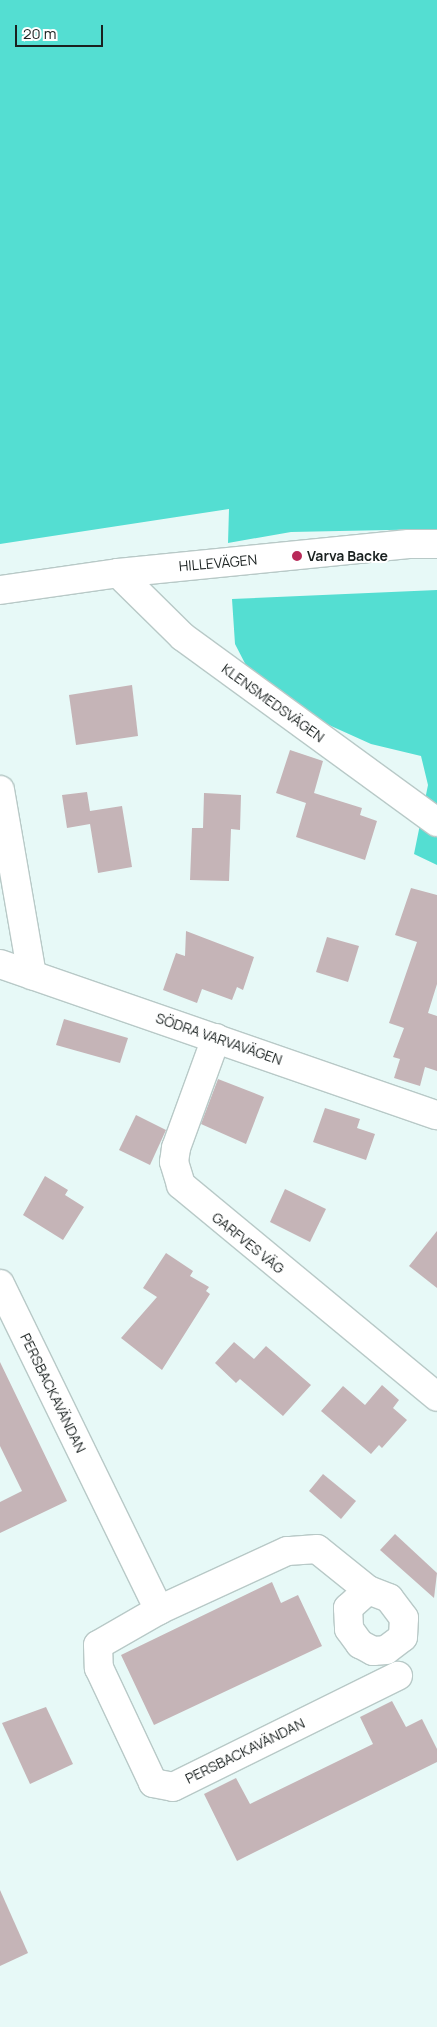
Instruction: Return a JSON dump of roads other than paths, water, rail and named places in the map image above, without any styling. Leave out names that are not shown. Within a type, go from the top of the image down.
[{"type":"street","name":"HILLEVÄGEN","points":[[0,590],[118,573],[409,544],[437,544]]},
{"type":"street","name":"KLENSMEDSVÄGEN","points":[[118,573],[183,637],[437,822]]},
{"type":"street","points":[[0,790],[32,975]]},
{"type":"street","name":"SÖDRA VARVAVÄGEN","points":[[0,964],[437,1115]]},
{"type":"street","name":"GARFVES VÄG","points":[[216,1038],[176,1148],[174,1162],[181,1185],[437,1397]]},
{"type":"street","name":"PERSBACKAVÄNDAN","points":[[0,1284],[159,1610]]},
{"type":"street","name":"PERSBACKAVÄNDAN","points":[[368,1590],[317,1549],[287,1551],[159,1610],[98,1645],[99,1668],[153,1783],[172,1787],[398,1676]]},
{"type":"place","name":"Varva Backe","points":[[297,556]]}]
